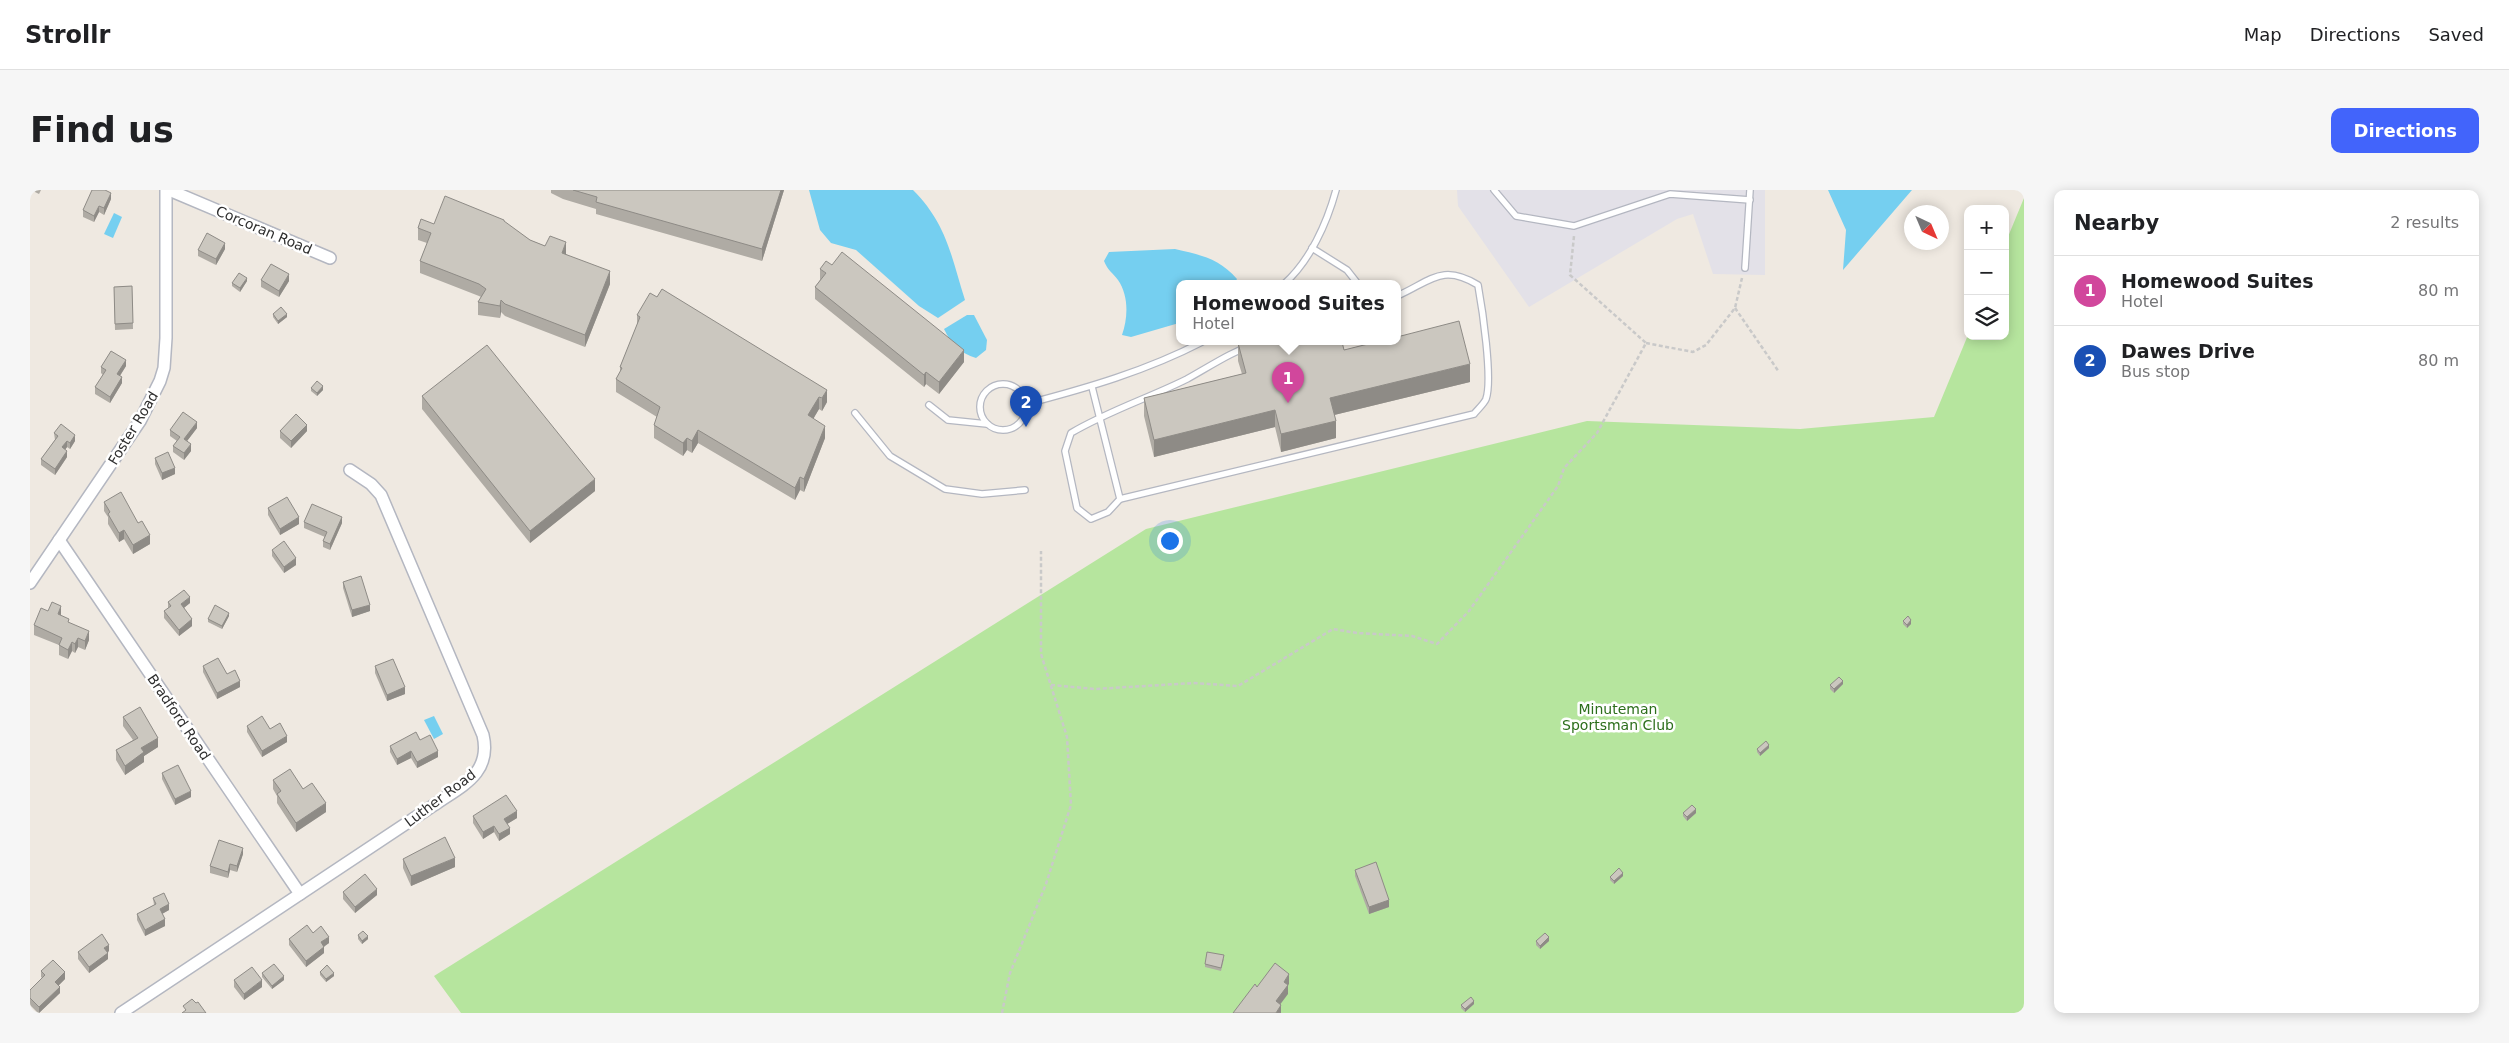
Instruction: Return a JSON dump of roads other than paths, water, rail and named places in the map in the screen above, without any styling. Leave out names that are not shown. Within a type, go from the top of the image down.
[{"type":"street","name":"Corcoran Road","points":[[168,190],[330,258]]},
{"type":"street","name":"Foster Road","points":[[30,583],[140,421],[160,381],[164,368],[166,338],[168,190]]},
{"type":"street","name":"Luther Road","points":[[121,1013],[472,778],[483,762],[486,749],[483,735],[381,495],[371,484],[350,470]]},
{"type":"street","name":"Bradford Road","points":[[59,540],[300,894]]},
{"type":"lane","points":[[1287,280],[1312,248],[1320,233],[1336,190]]},
{"type":"lane","points":[[1494,190],[1516,216],[1574,226],[1670,194],[1750,200]]},
{"type":"lane","points":[[1745,268],[1750,190]]},
{"type":"lane","points":[[1312,248],[1347,270],[1355,280]]},
{"type":"lane","points":[[1250,345],[1233,351],[1187,378],[1099,417],[1071,433],[1065,451],[1077,508],[1090,519],[1108,512],[1120,499],[1474,414],[1486,399],[1487,374],[1483,311],[1478,284],[1462,275],[1443,274],[1401,294]]},
{"type":"lane","points":[[1026,404],[1092,387],[1169,359],[1196,345]]},
{"type":"lane","points":[[1002,384],[1013,386],[1022,394],[1026,404],[1025,414],[1020,423],[1011,429],[994,429],[987,424],[983,419],[980,405],[984,395],[992,387],[1002,384]]},
{"type":"lane","points":[[1092,387],[1120,499]]},
{"type":"lane","points":[[929,405],[948,420],[987,424]]},
{"type":"lane","points":[[856,413],[890,456],[945,489],[982,494],[1025,490]]},
{"type":"water","points":[[809,190],[913,190],[934,215],[941,228],[965,300],[938,318],[919,306],[856,250],[831,243],[820,230]]},
{"type":"water","points":[[1828,190],[1912,190],[1843,270],[1846,230]]},
{"type":"water","points":[[114,213],[122,217],[113,238],[104,234]]},
{"type":"water","points":[[1175,249],[1209,258],[1223,266],[1237,279],[1176,280],[1176,324],[1131,337],[1122,335],[1126,314],[1126,300],[1122,286],[1104,261],[1109,252]]},
{"type":"water","points":[[967,315],[974,315],[987,340],[986,350],[976,358],[957,347],[944,329]]},
{"type":"water","points":[[434,716],[443,734],[434,739],[424,720]]},
{"type":"place","name":"Homewood Suites","points":[[1288,403]]},
{"type":"place","name":"Dawes Drive","points":[[1026,427]]},
{"type":"park label","name":"Minuteman Sportsman Club","points":[[1618,718]]}]
